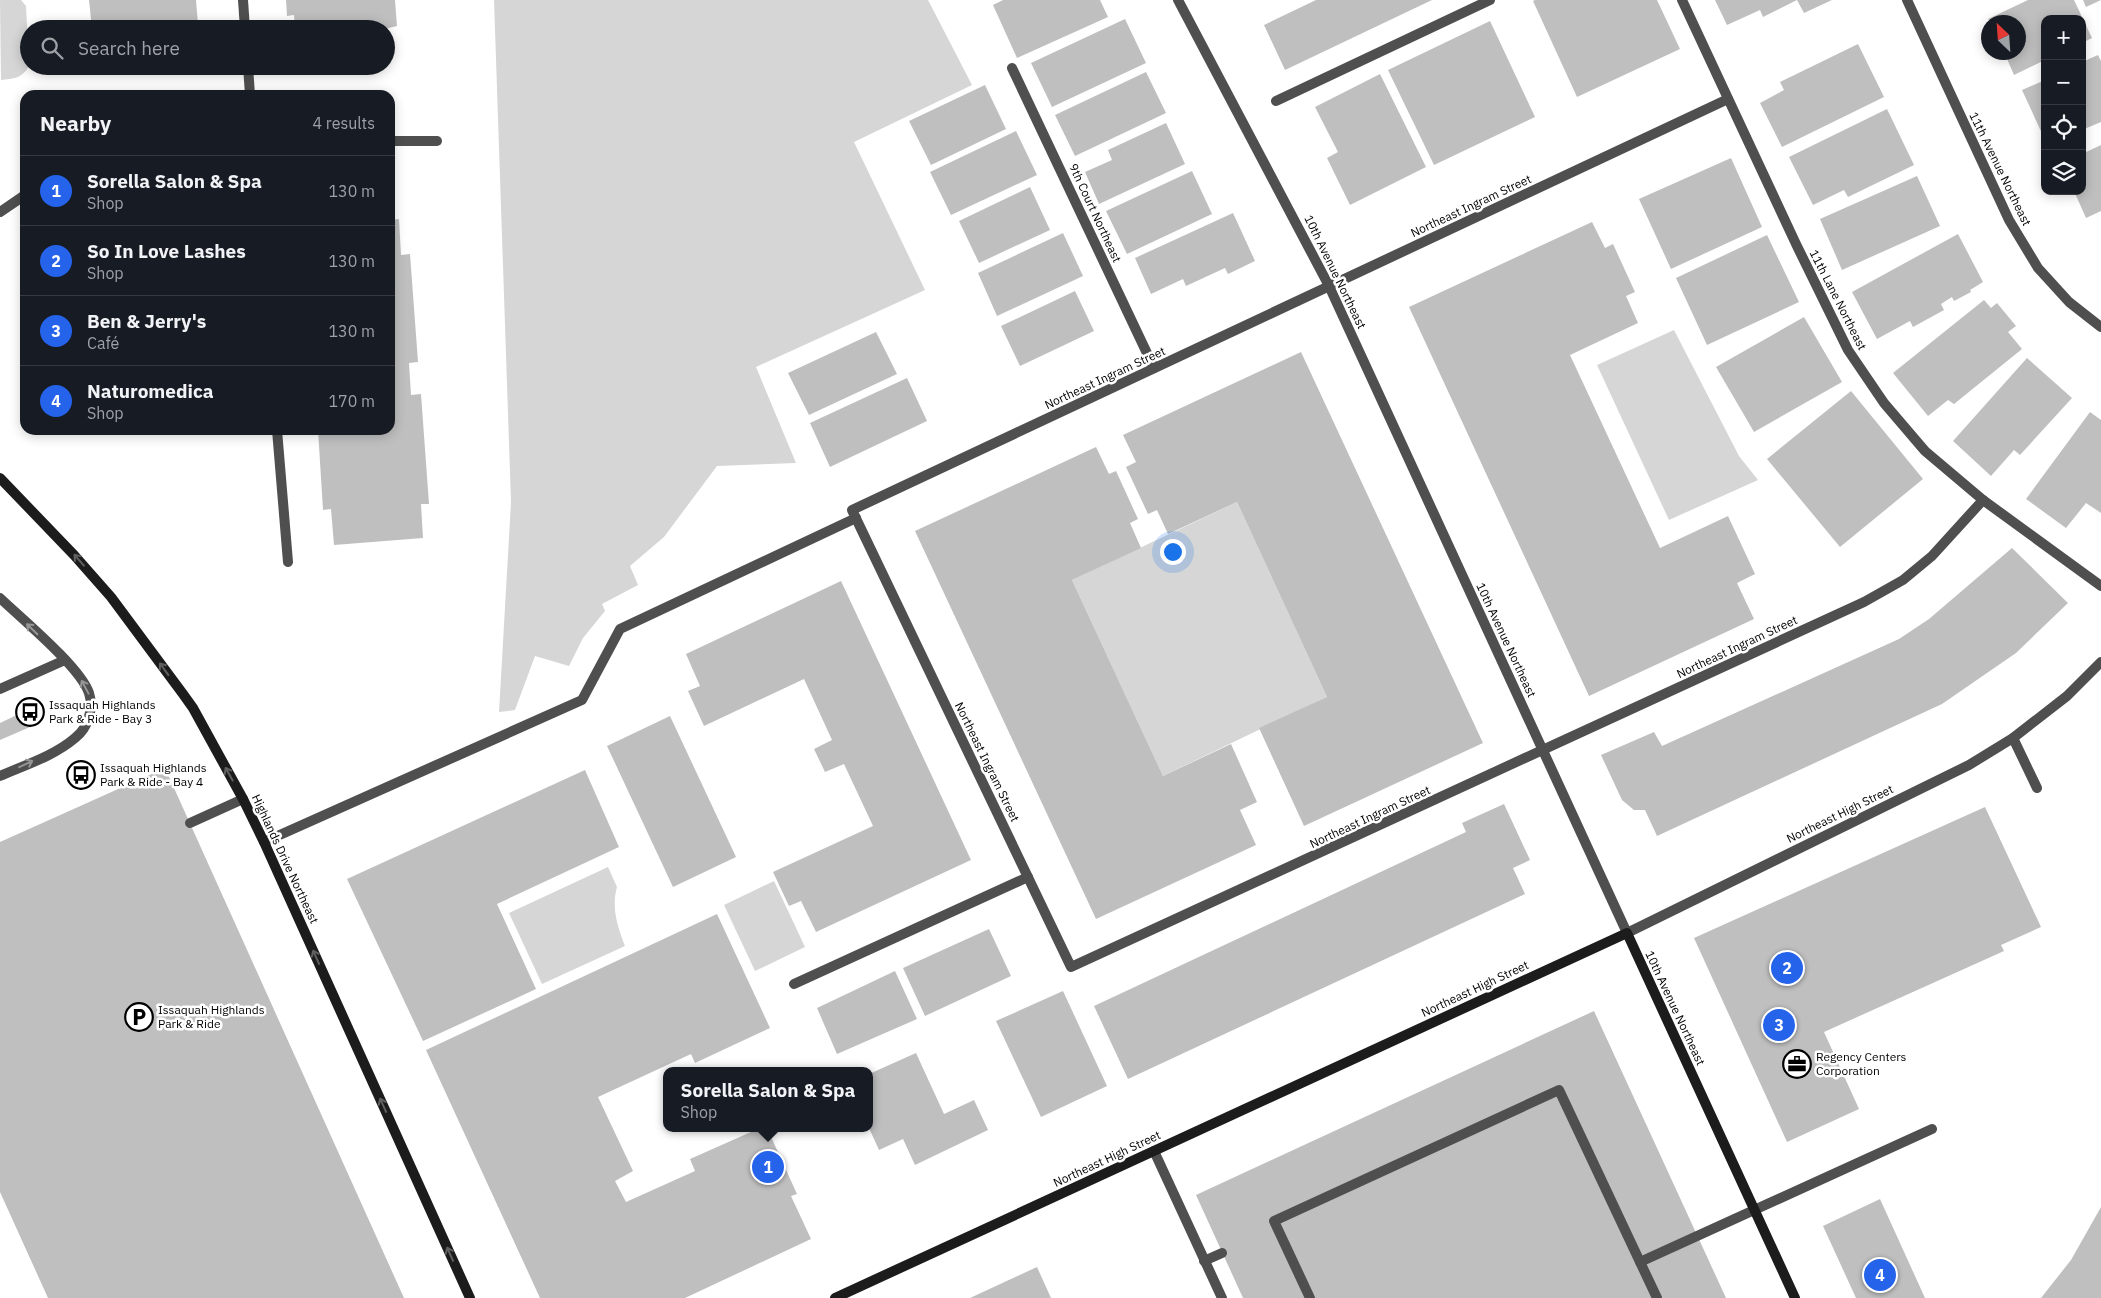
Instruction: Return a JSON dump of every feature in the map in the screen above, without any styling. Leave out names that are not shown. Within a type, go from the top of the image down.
[{"type":"street","points":[[243,0],[244,20]]},
{"type":"street","name":"10th Avenue Northeast","points":[[1178,0],[1329,286],[1795,1298]]},
{"type":"street","points":[[1276,101],[1490,0]]},
{"type":"street","name":"11th Lane Northeast","points":[[1682,0],[1848,350],[1884,403],[1925,452],[1984,500],[2101,586]]},
{"type":"street","name":"11th Avenue Northeast","points":[[1907,0],[2009,220],[2038,268],[2069,302],[2101,327]]},
{"type":"street","name":"9th Court Northeast","points":[[1012,68],[1154,368]]},
{"type":"street","points":[[249,75],[250,90]]},
{"type":"street","name":"Northeast Ingram Street","points":[[1728,99],[852,510],[1071,967],[1544,751],[1864,602],[1903,580],[1932,556],[1984,500]]},
{"type":"street","points":[[395,141],[437,141]]},
{"type":"street","points":[[0,212],[20,198]]},
{"type":"street","points":[[277,435],[288,562]]},
{"type":"street","name":"Highlands Drive Northeast","points":[[0,478],[74,555],[125,615],[193,708],[243,799],[264,842],[470,1298]]},
{"type":"street","points":[[264,842],[582,700],[620,629],[856,518]]},
{"type":"street","points":[[0,598],[65,660],[80,678],[89,692],[91,708],[88,721],[76,738],[52,752],[0,776]]},
{"type":"street","points":[[0,689],[65,660]]},
{"type":"street","name":"Northeast High Street","points":[[835,1298],[1627,933],[1960,769],[2013,738],[2067,696],[2101,662]]},
{"type":"street","points":[[2013,738],[2037,788]]},
{"type":"street","points":[[190,823],[243,799]]},
{"type":"street","points":[[794,984],[1028,877]]},
{"type":"street","points":[[1310,1298],[1274,1221],[1559,1090],[1657,1298]]},
{"type":"street","points":[[1640,1262],[1932,1129]]},
{"type":"street","points":[[1154,1151],[1222,1298]]},
{"type":"street","points":[[1204,1261],[1222,1253]]},
{"type":"shaded area","points":[[0,0],[21,0],[26,6],[27,20],[20,20],[21,75],[1,80]]},
{"type":"shaded area","points":[[494,0],[928,0],[972,85],[854,142],[925,290],[756,367],[796,463],[717,466],[664,537],[630,566],[638,585],[602,604],[605,611],[583,638],[569,666],[535,656],[515,710],[499,712],[511,502]]},
{"type":"shaded area","points":[[1674,330],[1739,456],[1758,480],[1669,520],[1597,365]]},
{"type":"shaded area","points":[[1237,502],[1327,697],[1163,776],[1072,580]]},
{"type":"shaded area","points":[[608,867],[617,887],[615,910],[625,946],[542,984],[509,913]]},
{"type":"shaded area","points":[[774,881],[805,947],[755,971],[724,905]]},
{"type":"building","points":[[89,0],[196,0],[198,20],[91,20]]},
{"type":"building","points":[[286,0],[395,0],[397,26],[395,26],[395,20],[294,20],[294,15],[287,16]]},
{"type":"building","points":[[1003,0],[1100,0],[1108,17],[1017,58],[993,5]]},
{"type":"building","points":[[1316,0],[1432,0],[1285,70],[1264,25]]},
{"type":"building","points":[[1657,0],[1680,49],[1577,97],[1533,1]]},
{"type":"building","points":[[1715,0],[1797,0],[1763,17],[1760,10],[1727,25]]},
{"type":"building","points":[[1797,0],[1832,0],[1804,13]]},
{"type":"building","points":[[2028,0],[2074,0],[2081,15],[2041,15],[2041,62],[2014,75],[2007,60],[2026,60],[2026,15],[1996,15]]},
{"type":"building","points":[[2083,0],[2101,0],[2086,7]]},
{"type":"building","points":[[1125,19],[1146,63],[1052,107],[1031,63]]},
{"type":"building","points":[[1490,21],[1535,117],[1434,165],[1388,70]]},
{"type":"building","points":[[2086,25],[2092,38],[2086,41]]},
{"type":"building","points":[[1858,44],[1884,97],[1782,147],[1760,103],[1784,90],[1780,82]]},
{"type":"building","points":[[2098,55],[2101,61],[2101,122],[2086,128],[2086,105],[2086,60]]},
{"type":"building","points":[[1146,72],[1166,113],[1075,156],[1055,115]]},
{"type":"building","points":[[1380,74],[1426,167],[1350,205],[1327,158],[1338,152],[1315,107]]},
{"type":"building","points":[[2041,82],[2041,131],[2022,90]]},
{"type":"building","points":[[985,85],[1006,129],[931,165],[909,121]]},
{"type":"building","points":[[1887,109],[1914,165],[1848,197],[1844,190],[1813,205],[1789,157]]},
{"type":"building","points":[[1166,123],[1185,164],[1099,204],[1085,172],[1112,160],[1108,150]]},
{"type":"building","points":[[1016,131],[1037,175],[951,215],[930,172]]},
{"type":"building","points":[[2101,145],[2101,211],[2086,218],[2076,195],[2086,195],[2086,152]]},
{"type":"building","points":[[1731,158],[1762,227],[1671,269],[1639,199]]},
{"type":"building","points":[[1192,171],[1212,214],[1127,254],[1106,211]]},
{"type":"building","points":[[1917,176],[1940,226],[1842,270],[1820,219]]},
{"type":"building","points":[[1030,187],[1050,230],[979,263],[959,221]]},
{"type":"building","points":[[1233,213],[1255,261],[1228,274],[1225,268],[1186,286],[1183,279],[1151,294],[1135,258]]},
{"type":"building","points":[[395,219],[399,219],[401,255],[410,254],[418,362],[409,363],[411,395],[421,394],[429,504],[421,504],[423,538],[334,545],[331,509],[323,510],[318,435],[395,435]]},
{"type":"building","points":[[1592,222],[1605,248],[1613,244],[1635,292],[1626,296],[1638,323],[1570,355],[1660,548],[1728,516],[1755,574],[1737,583],[1754,619],[1589,696],[1409,307]]},
{"type":"building","points":[[1063,233],[1083,276],[997,316],[978,273]]},
{"type":"building","points":[[1958,234],[1983,282],[1970,290],[1971,292],[1954,301],[1952,297],[1941,304],[1944,310],[1913,327],[1910,321],[1877,339],[1852,292]]},
{"type":"building","points":[[1767,235],[1799,302],[1707,345],[1676,278]]},
{"type":"building","points":[[1075,291],[1094,331],[1020,366],[1001,326]]},
{"type":"building","points":[[1984,300],[1991,308],[1997,303],[2016,326],[2008,332],[2022,349],[1954,404],[1948,400],[1928,416],[1893,373]]},
{"type":"building","points":[[1804,317],[1842,382],[1754,432],[1716,367]]},
{"type":"building","points":[[876,332],[897,374],[809,415],[788,373]]},
{"type":"building","points":[[1301,352],[1483,743],[1304,826],[1259,728],[1327,697],[1237,502],[1168,534],[1157,510],[1148,514],[1126,467],[1136,462],[1123,435]]},
{"type":"building","points":[[2027,358],[2072,398],[2020,455],[2014,450],[1991,476],[1953,441]]},
{"type":"building","points":[[907,378],[927,421],[830,467],[810,423]]},
{"type":"building","points":[[1851,391],[1923,479],[1840,547],[1767,459]]},
{"type":"building","points":[[2090,412],[2101,420],[2101,513],[2086,503],[2066,528],[2026,499]]},
{"type":"building","points":[[1096,447],[1109,474],[1116,471],[1138,519],[1130,523],[1141,548],[1072,580],[1163,776],[1231,744],[1257,802],[1240,810],[1256,845],[1096,919],[915,531]]},
{"type":"building","points":[[2012,548],[2068,603],[2016,653],[1942,704],[1657,836],[1645,810],[1634,810],[1622,800],[1601,755],[1654,732],[1662,746],[1899,639],[1929,619]]},
{"type":"building","points":[[841,581],[971,860],[816,932],[801,901],[789,906],[773,872],[873,826],[844,764],[825,772],[814,749],[832,740],[804,679],[704,726],[688,691],[700,686],[686,654]]},
{"type":"building","points":[[23,712],[30,727],[0,740],[0,723]]},
{"type":"building","points":[[670,716],[736,857],[673,887],[607,746]]},
{"type":"building","name":"Issaquah Highlands Park & Ride","points":[[165,768],[404,1298],[48,1298],[0,1192],[0,842]]},
{"type":"building","points":[[585,770],[619,847],[497,904],[536,989],[423,1041],[347,879]]},
{"type":"building","points":[[1504,804],[1530,860],[1513,868],[1525,894],[1128,1079],[1094,1006],[1466,832],[1462,823]]},
{"type":"building","points":[[1985,807],[2041,927],[2001,945],[2004,951],[1824,1032],[1859,1109],[1787,1142],[1694,938]]},
{"type":"building","points":[[717,914],[770,1028],[695,1063],[691,1054],[598,1097],[633,1171],[615,1181],[626,1202],[695,1171],[690,1159],[751,1132],[769,1132],[797,1194],[791,1196],[811,1239],[685,1298],[540,1298],[426,1050]]},
{"type":"building","points":[[989,929],[1011,976],[925,1016],[903,968]]},
{"type":"building","points":[[895,971],[917,1019],[837,1054],[817,1008]]},
{"type":"building","points":[[1063,991],[1107,1086],[1041,1117],[996,1021]]},
{"type":"building","points":[[1594,1011],[1726,1298],[1243,1298],[1196,1195]]},
{"type":"building","points":[[916,1053],[944,1114],[974,1100],[988,1130],[915,1165],[903,1139],[879,1150],[871,1132],[873,1132],[873,1072]]},
{"type":"building","points":[[1880,1199],[1925,1298],[1856,1298],[1823,1226]]},
{"type":"building","points":[[2101,1207],[2101,1298],[2041,1298],[2071,1260]]},
{"type":"building","points":[[1037,1267],[1051,1298],[970,1298]]},
{"type":"place","name":"Issaquah Highlands Park & Ride - Bay 3","points":[[30,712]]},
{"type":"place","name":"Issaquah Highlands Park & Ride - Bay 4","points":[[81,775]]},
{"type":"place","name":"So In Love Lashes","points":[[1787,968]]},
{"type":"place","name":"Issaquah Highlands Park & Ride","points":[[139,1017]]},
{"type":"place","name":"Ben & Jerry's","points":[[1779,1025]]},
{"type":"place","name":"Regency Centers Corporation","points":[[1797,1064]]},
{"type":"place","name":"Sorella Salon & Spa","points":[[768,1167]]},
{"type":"place","name":"Naturomedica","points":[[1880,1275]]}]
